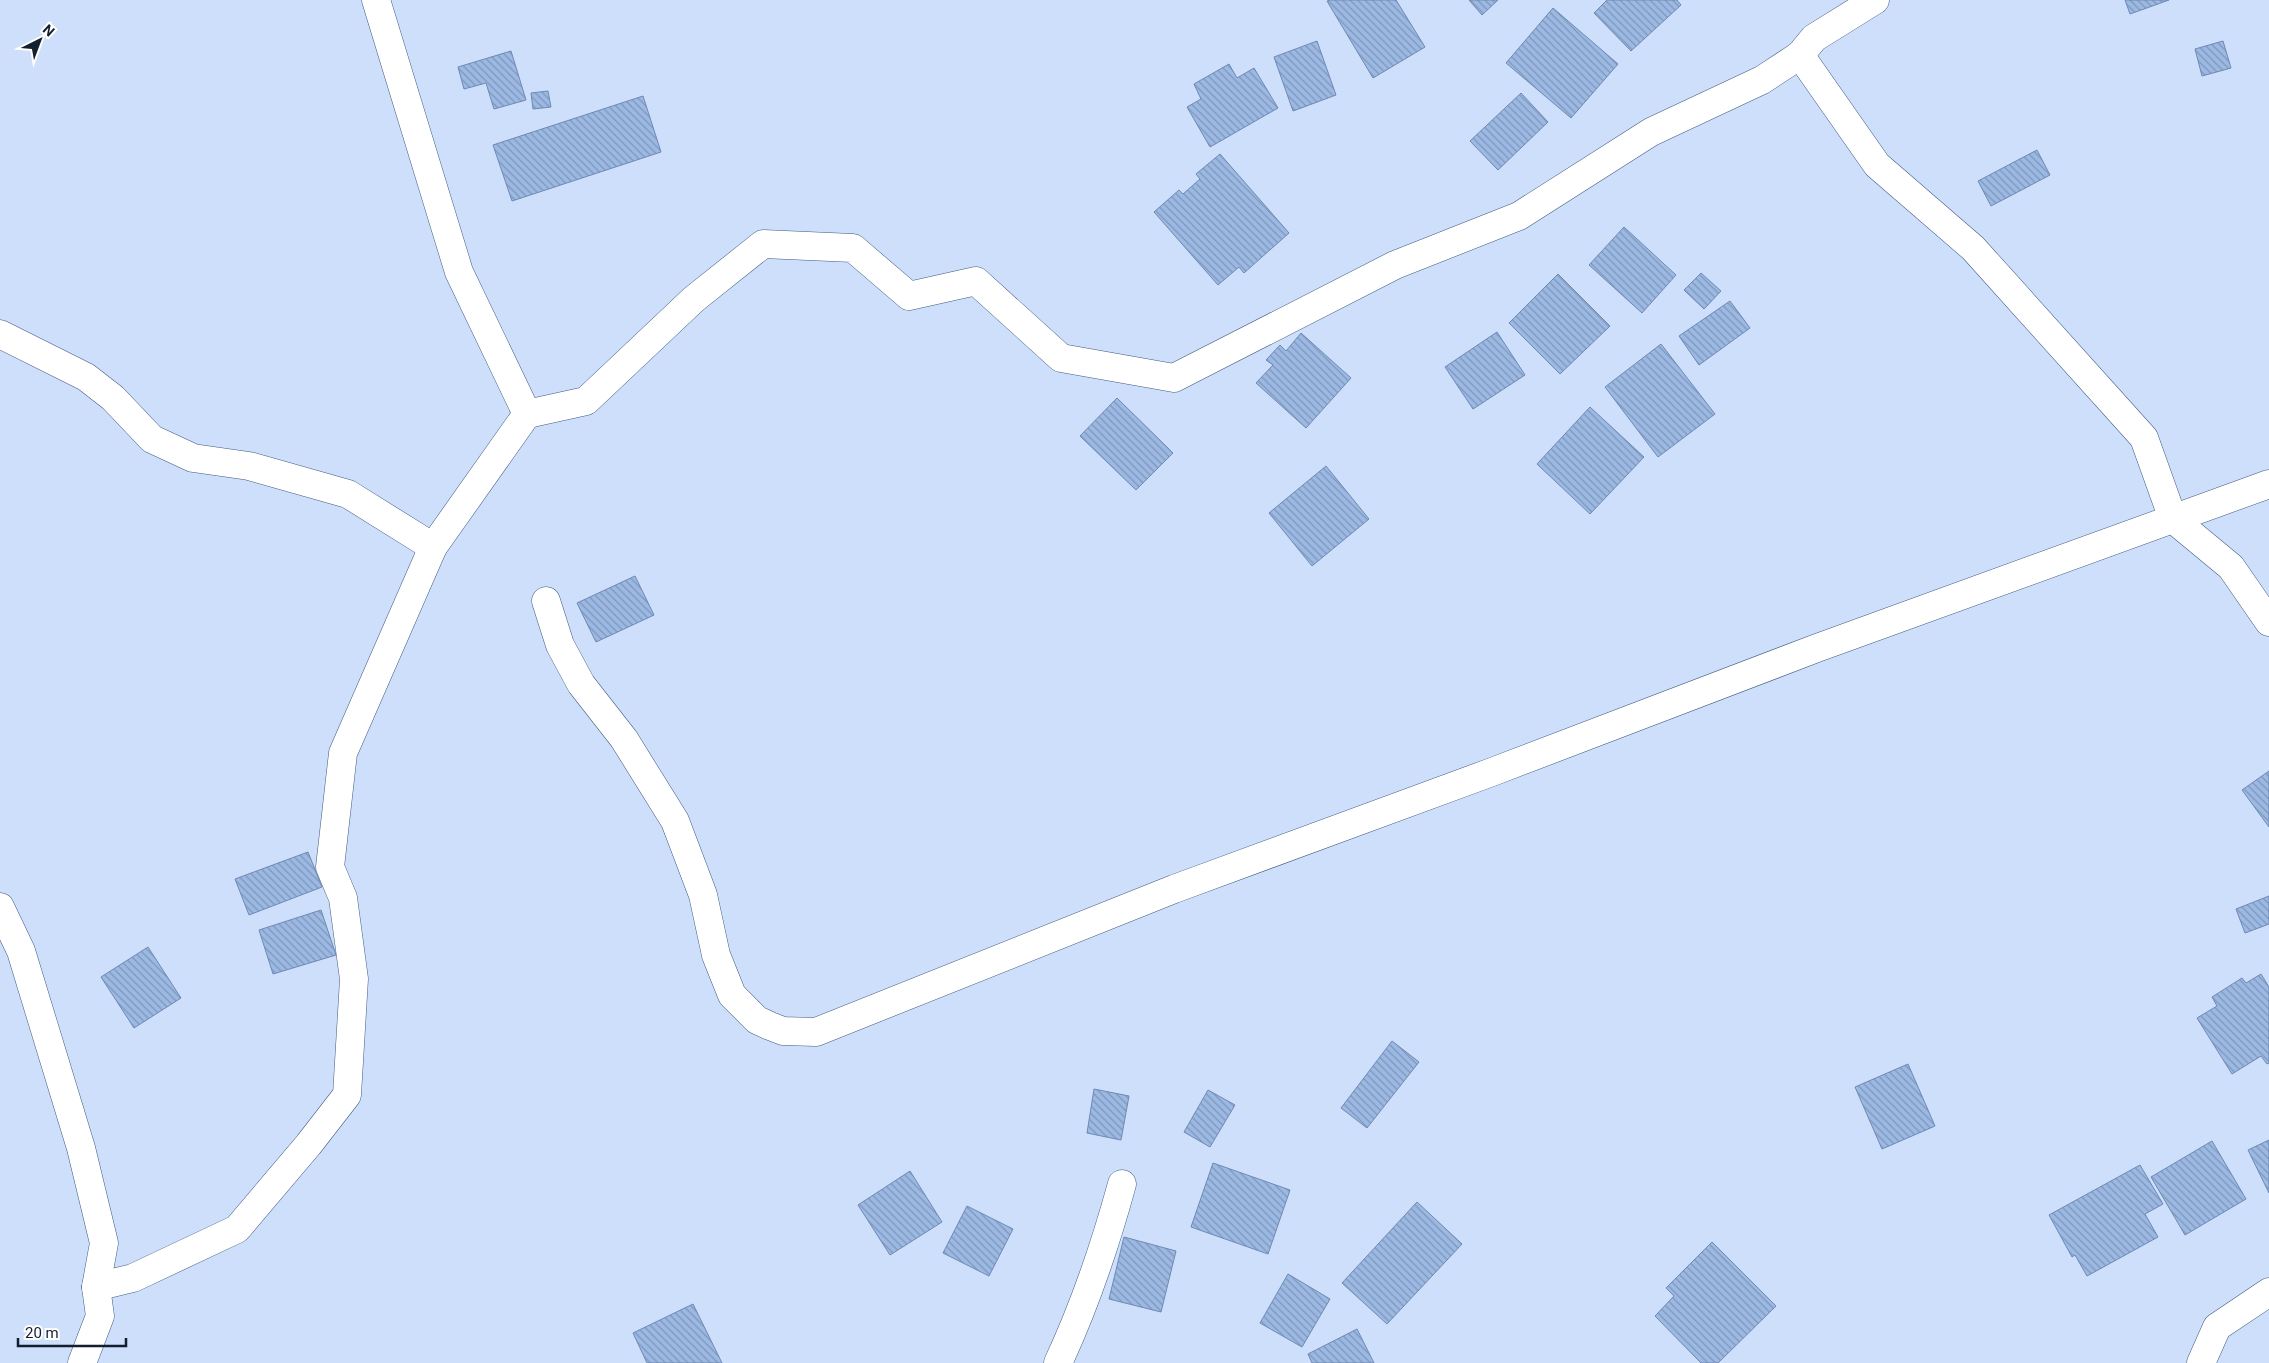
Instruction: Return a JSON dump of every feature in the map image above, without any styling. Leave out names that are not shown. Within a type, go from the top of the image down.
[{"type":"street","points":[[376,0],[459,272],[527,414]]},
{"type":"street","points":[[96,1287],[133,1278],[237,1229],[309,1144],[347,1095],[354,979],[343,898],[330,867],[343,753],[433,547],[527,414],[586,401],[694,299],[763,244],[853,248],[909,296],[976,281],[1060,358],[1174,378],[1395,265],[1518,216],[1651,132],[1762,80],[1800,55],[1814,38],[1875,0]]},
{"type":"street","points":[[1800,55],[1877,165],[1973,248],[2144,438],[2174,519],[2231,567],[2269,622]]},
{"type":"street","points":[[0,334],[86,377],[113,398],[152,439],[194,458],[249,466],[348,494],[433,547]]},
{"type":"street","points":[[546,600],[560,645],[581,684],[624,739],[675,821],[703,895],[716,954],[732,995],[757,1020],[770,1026],[783,1031],[816,1032],[1174,889],[1492,772],[1817,648],[2269,484]]},
{"type":"street","points":[[0,907],[22,951],[82,1148],[104,1243],[96,1287],[100,1316],[82,1363]]},
{"type":"street","points":[[1058,1363],[1078,1319],[1105,1248],[1122,1184]]},
{"type":"street","points":[[2200,1363],[2217,1327],[2269,1292]]},
{"type":"building","points":[[1396,0],[1425,47],[1373,78],[1327,1]]},
{"type":"building","points":[[1469,0],[1498,0],[1482,15]]},
{"type":"building","points":[[1607,0],[1677,0],[1681,5],[1631,51],[1594,13]]},
{"type":"building","points":[[2125,0],[2169,0],[2130,14]]},
{"type":"building","points":[[1553,8],[1618,64],[1571,118],[1506,63]]},
{"type":"building","points":[[1317,41],[1336,95],[1293,111],[1274,57]]},
{"type":"building","points":[[2223,41],[2231,68],[2202,76],[2195,49]]},
{"type":"building","points":[[511,51],[526,100],[494,109],[486,83],[464,89],[458,67]]},
{"type":"building","points":[[1229,64],[1237,78],[1254,68],[1278,108],[1210,147],[1187,107],[1201,99],[1194,84]]},
{"type":"building","points":[[548,91],[551,107],[533,109],[531,93]]},
{"type":"building","points":[[1521,93],[1548,122],[1498,170],[1470,141]]},
{"type":"building","points":[[643,96],[661,152],[512,201],[493,145]]},
{"type":"building","points":[[2037,150],[2050,175],[1991,206],[1978,181]]},
{"type":"building","points":[[1220,154],[1289,233],[1244,273],[1239,267],[1218,285],[1154,212],[1179,190],[1183,194],[1200,179],[1196,174]]},
{"type":"building","points":[[1624,227],[1676,275],[1642,313],[1589,265]]},
{"type":"building","points":[[1701,273],[1721,291],[1704,309],[1684,290]]},
{"type":"building","points":[[1558,274],[1610,326],[1560,374],[1509,323]]},
{"type":"building","points":[[1730,301],[1750,328],[1699,365],[1679,336]]},
{"type":"building","points":[[1497,332],[1525,375],[1473,409],[1445,367]]},
{"type":"building","points":[[1301,333],[1351,378],[1306,428],[1256,383],[1273,365],[1266,360],[1280,345],[1286,351]]},
{"type":"building","points":[[1661,344],[1715,414],[1658,457],[1605,387]]},
{"type":"building","points":[[1117,398],[1173,453],[1136,490],[1080,436]]},
{"type":"building","points":[[1590,407],[1644,457],[1590,514],[1537,464]]},
{"type":"building","points":[[1326,466],[1369,519],[1312,566],[1269,513]]},
{"type":"building","points":[[635,576],[654,615],[596,642],[577,603]]},
{"type":"building","points":[[2269,771],[2269,827],[2242,790]]},
{"type":"building","points":[[308,852],[322,887],[249,915],[235,879]]},
{"type":"building","points":[[2269,896],[2269,924],[2245,933],[2236,909]]},
{"type":"building","points":[[321,910],[336,955],[273,974],[259,930]]},
{"type":"building","points":[[148,947],[181,998],[134,1028],[101,977]]},
{"type":"building","points":[[2261,974],[2269,987],[2269,1063],[2267,1064],[2261,1056],[2232,1074],[2197,1018],[2217,1006],[2212,997],[2242,978],[2246,983]]},
{"type":"building","points":[[1392,1041],[1419,1062],[1367,1128],[1341,1108]]},
{"type":"building","points":[[1908,1064],[1935,1126],[1882,1149],[1855,1087]]},
{"type":"building","points":[[1094,1089],[1129,1096],[1121,1140],[1087,1133]]},
{"type":"building","points":[[1208,1090],[1235,1105],[1210,1147],[1184,1132]]},
{"type":"building","points":[[2269,1140],[2269,1193],[2248,1150]]},
{"type":"building","points":[[2212,1141],[2246,1199],[2185,1235],[2151,1177]]},
{"type":"building","points":[[1213,1163],[1290,1190],[1268,1254],[1191,1227]]},
{"type":"building","points":[[2140,1165],[2163,1204],[2145,1214],[2158,1237],[2087,1276],[2075,1255],[2072,1257],[2049,1215]]},
{"type":"building","points":[[910,1171],[942,1222],[890,1255],[858,1205]]},
{"type":"building","points":[[1417,1202],[1462,1244],[1387,1324],[1342,1283]]},
{"type":"building","points":[[967,1206],[1013,1229],[989,1276],[943,1253]]},
{"type":"building","points":[[1124,1237],[1176,1251],[1161,1312],[1109,1299]]},
{"type":"building","points":[[1712,1242],[1776,1306],[1718,1363],[1701,1363],[1655,1316],[1674,1296],[1666,1288]]},
{"type":"building","points":[[1288,1274],[1330,1299],[1302,1347],[1260,1323]]},
{"type":"building","points":[[693,1304],[722,1363],[647,1363],[633,1333]]},
{"type":"building","points":[[1357,1329],[1374,1363],[1312,1363],[1308,1354]]}]
